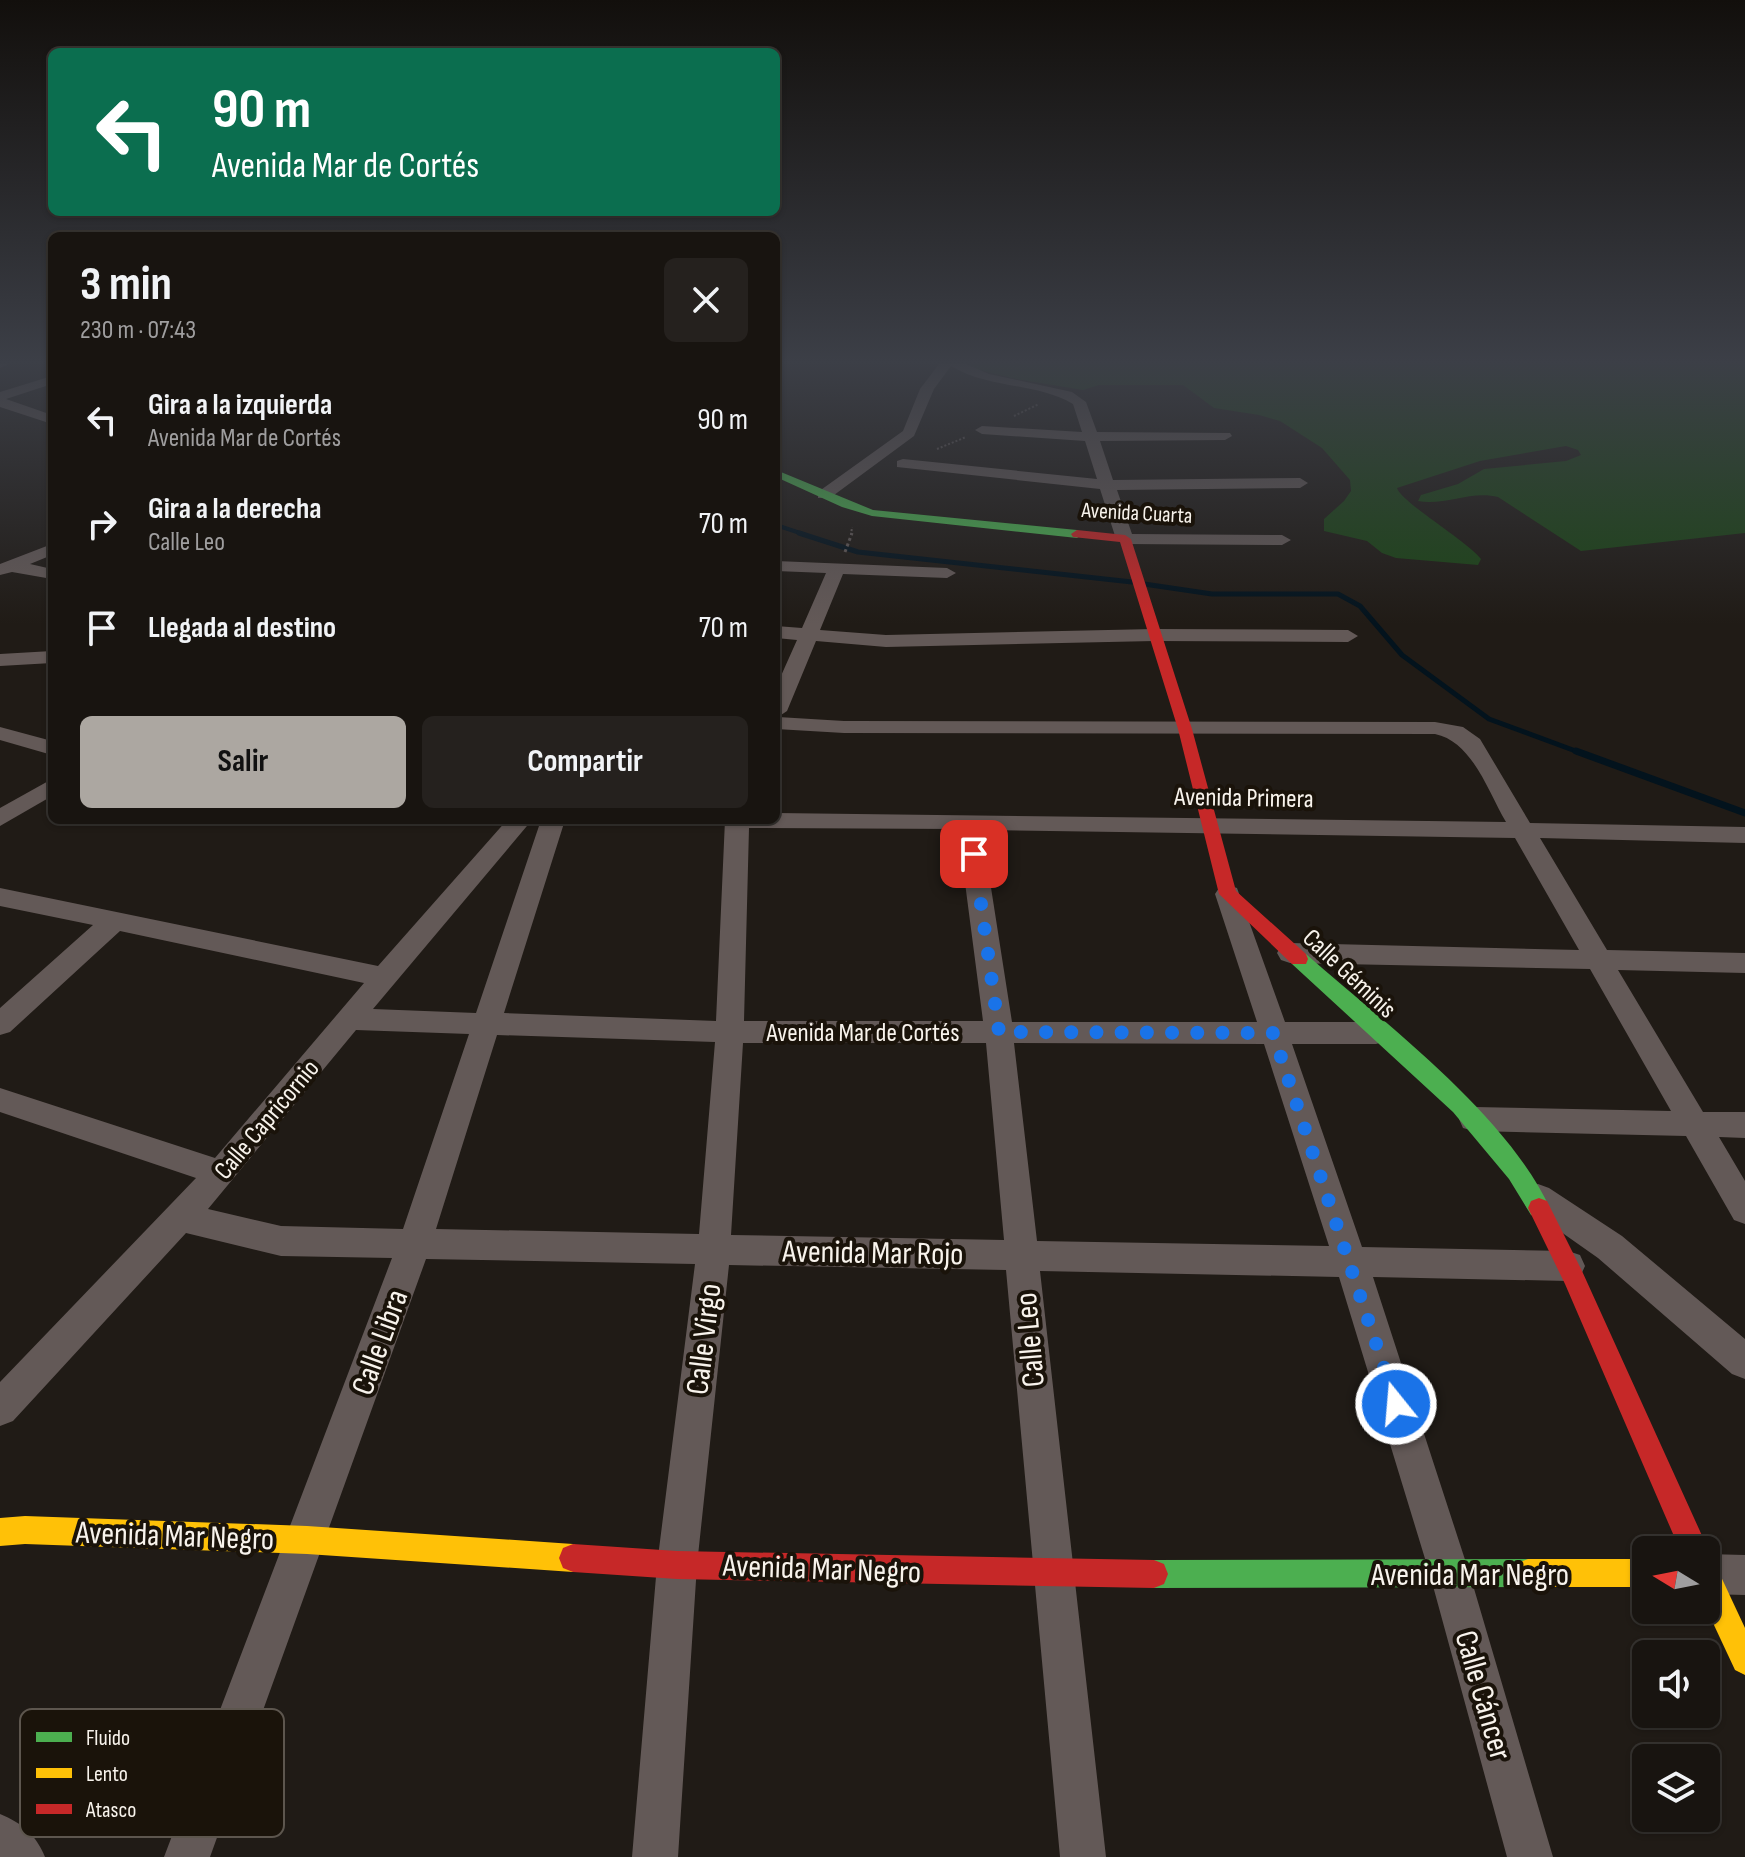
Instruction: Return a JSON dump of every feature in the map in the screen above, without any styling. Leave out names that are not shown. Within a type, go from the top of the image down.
[{"type":"street","points":[[824,495],[885,451]]},
{"type":"street","points":[[1096,451],[1185,729],[1228,894]]},
{"type":"street","points":[[903,464],[1107,485],[1300,483]]},
{"type":"street","name":"Avenida Cuarta","points":[[780,475],[872,513],[1125,539],[1282,540]]},
{"type":"street","points":[[6,568],[48,551]]},
{"type":"street","points":[[780,566],[840,561],[947,573]]},
{"type":"street","points":[[780,702],[840,561]]},
{"type":"street","points":[[6,568],[48,573]]},
{"type":"street","points":[[780,632],[886,641],[1154,635],[1348,636]]},
{"type":"street","points":[[0,660],[48,657]]},
{"type":"street","points":[[780,723],[844,727],[1419,728],[1455,732],[1472,744],[1602,961],[1745,1210]]},
{"type":"street","points":[[0,733],[48,747]]},
{"type":"street","points":[[0,818],[48,788]]},
{"type":"street","name":"Avenida Primera","points":[[780,821],[1211,824],[1745,835]]},
{"type":"street","name":"Calle Capricornio","points":[[0,1408],[221,1173],[517,824]]},
{"type":"street","name":"Calle Libra","points":[[243,1709],[415,1242],[552,824]]},
{"type":"street","name":"Calle Virgo","points":[[655,1857],[677,1565],[714,1248],[730,1032],[739,824]]},
{"type":"street","name":"Calle Leo","points":[[969,824],[999,1032],[1083,1857]]},
{"type":"street","name":"Calle Géminis","points":[[1228,894],[1376,1033],[1474,1119],[1504,1151],[1534,1196],[1568,1266],[1688,1536]]},
{"type":"street","name":"Calle Cáncer","points":[[1228,894],[1351,1262],[1450,1575],[1530,1857]]},
{"type":"street","points":[[0,897],[384,977]]},
{"type":"street","points":[[0,1024],[115,921]]},
{"type":"street","points":[[1290,953],[1745,963]]},
{"type":"street","name":"Avenida Mar de Cortés","points":[[350,1019],[730,1032],[1376,1033]]},
{"type":"street","points":[[0,1100],[221,1173]]},
{"type":"street","points":[[1474,1119],[1745,1125]]},
{"type":"street","points":[[1534,1196],[1610,1247],[1745,1362]]},
{"type":"street","name":"Avenida Mar Rojo","points":[[180,1217],[281,1241],[1568,1266]]},
{"type":"street","name":"Avenida Mar Negro","points":[[0,1532],[25,1530],[307,1540],[677,1565],[1052,1574],[1632,1573]]},
{"type":"street","points":[[1720,1575],[1745,1575]]},
{"type":"street","points":[[1720,1606],[1745,1660]]},
{"type":"street","points":[[0,1837],[22,1857]]},
{"type":"street","name":"Calle Libra","points":[[187,1857],[195,1837]]},
{"type":"path","points":[[903,464],[934,451]]},
{"type":"path","points":[[840,561],[851,540]]},
{"type":"green space","points":[[1324,451],[1539,451],[1480,461],[1397,488],[1410,502],[1473,551],[1481,559],[1478,565],[1396,558],[1382,553],[1367,541],[1324,531],[1324,519],[1351,491],[1350,480]]},
{"type":"green space","points":[[1578,451],[1745,451],[1745,533],[1581,551],[1498,497],[1478,495],[1438,502],[1418,501],[1421,495],[1458,484],[1484,469],[1566,461],[1581,455]]},
{"type":"waterway","points":[[780,526],[806,535]]},
{"type":"waterway","points":[[799,533],[858,552],[1132,582]]},
{"type":"waterway","points":[[1144,584],[1212,594],[1338,594],[1360,606],[1402,655],[1489,719],[1581,753]]},
{"type":"waterway","points":[[1576,751],[1745,813]]},
{"type":"traffic: fast","points":[[780,475],[846,505],[872,513],[1077,534]]},
{"type":"traffic: fast","points":[[1299,959],[1461,1106],[1490,1138],[1539,1208]]},
{"type":"traffic: fast","points":[[1154,1574],[1528,1573]]},
{"type":"traffic: slow","points":[[0,1532],[25,1530],[307,1540],[573,1558]]},
{"type":"traffic: slow","points":[[1528,1573],[1632,1573]]},
{"type":"traffic: slow","points":[[1720,1606],[1745,1660]]},
{"type":"traffic: jam","points":[[1077,534],[1125,539],[1185,729],[1228,894],[1299,959]]},
{"type":"traffic: jam","points":[[1539,1208],[1574,1279],[1688,1536]]},
{"type":"traffic: jam","points":[[573,1558],[677,1565],[1154,1574]]},
{"type":"route","points":[[974,854],[999,1032],[1273,1033],[1396,1404]]}]
